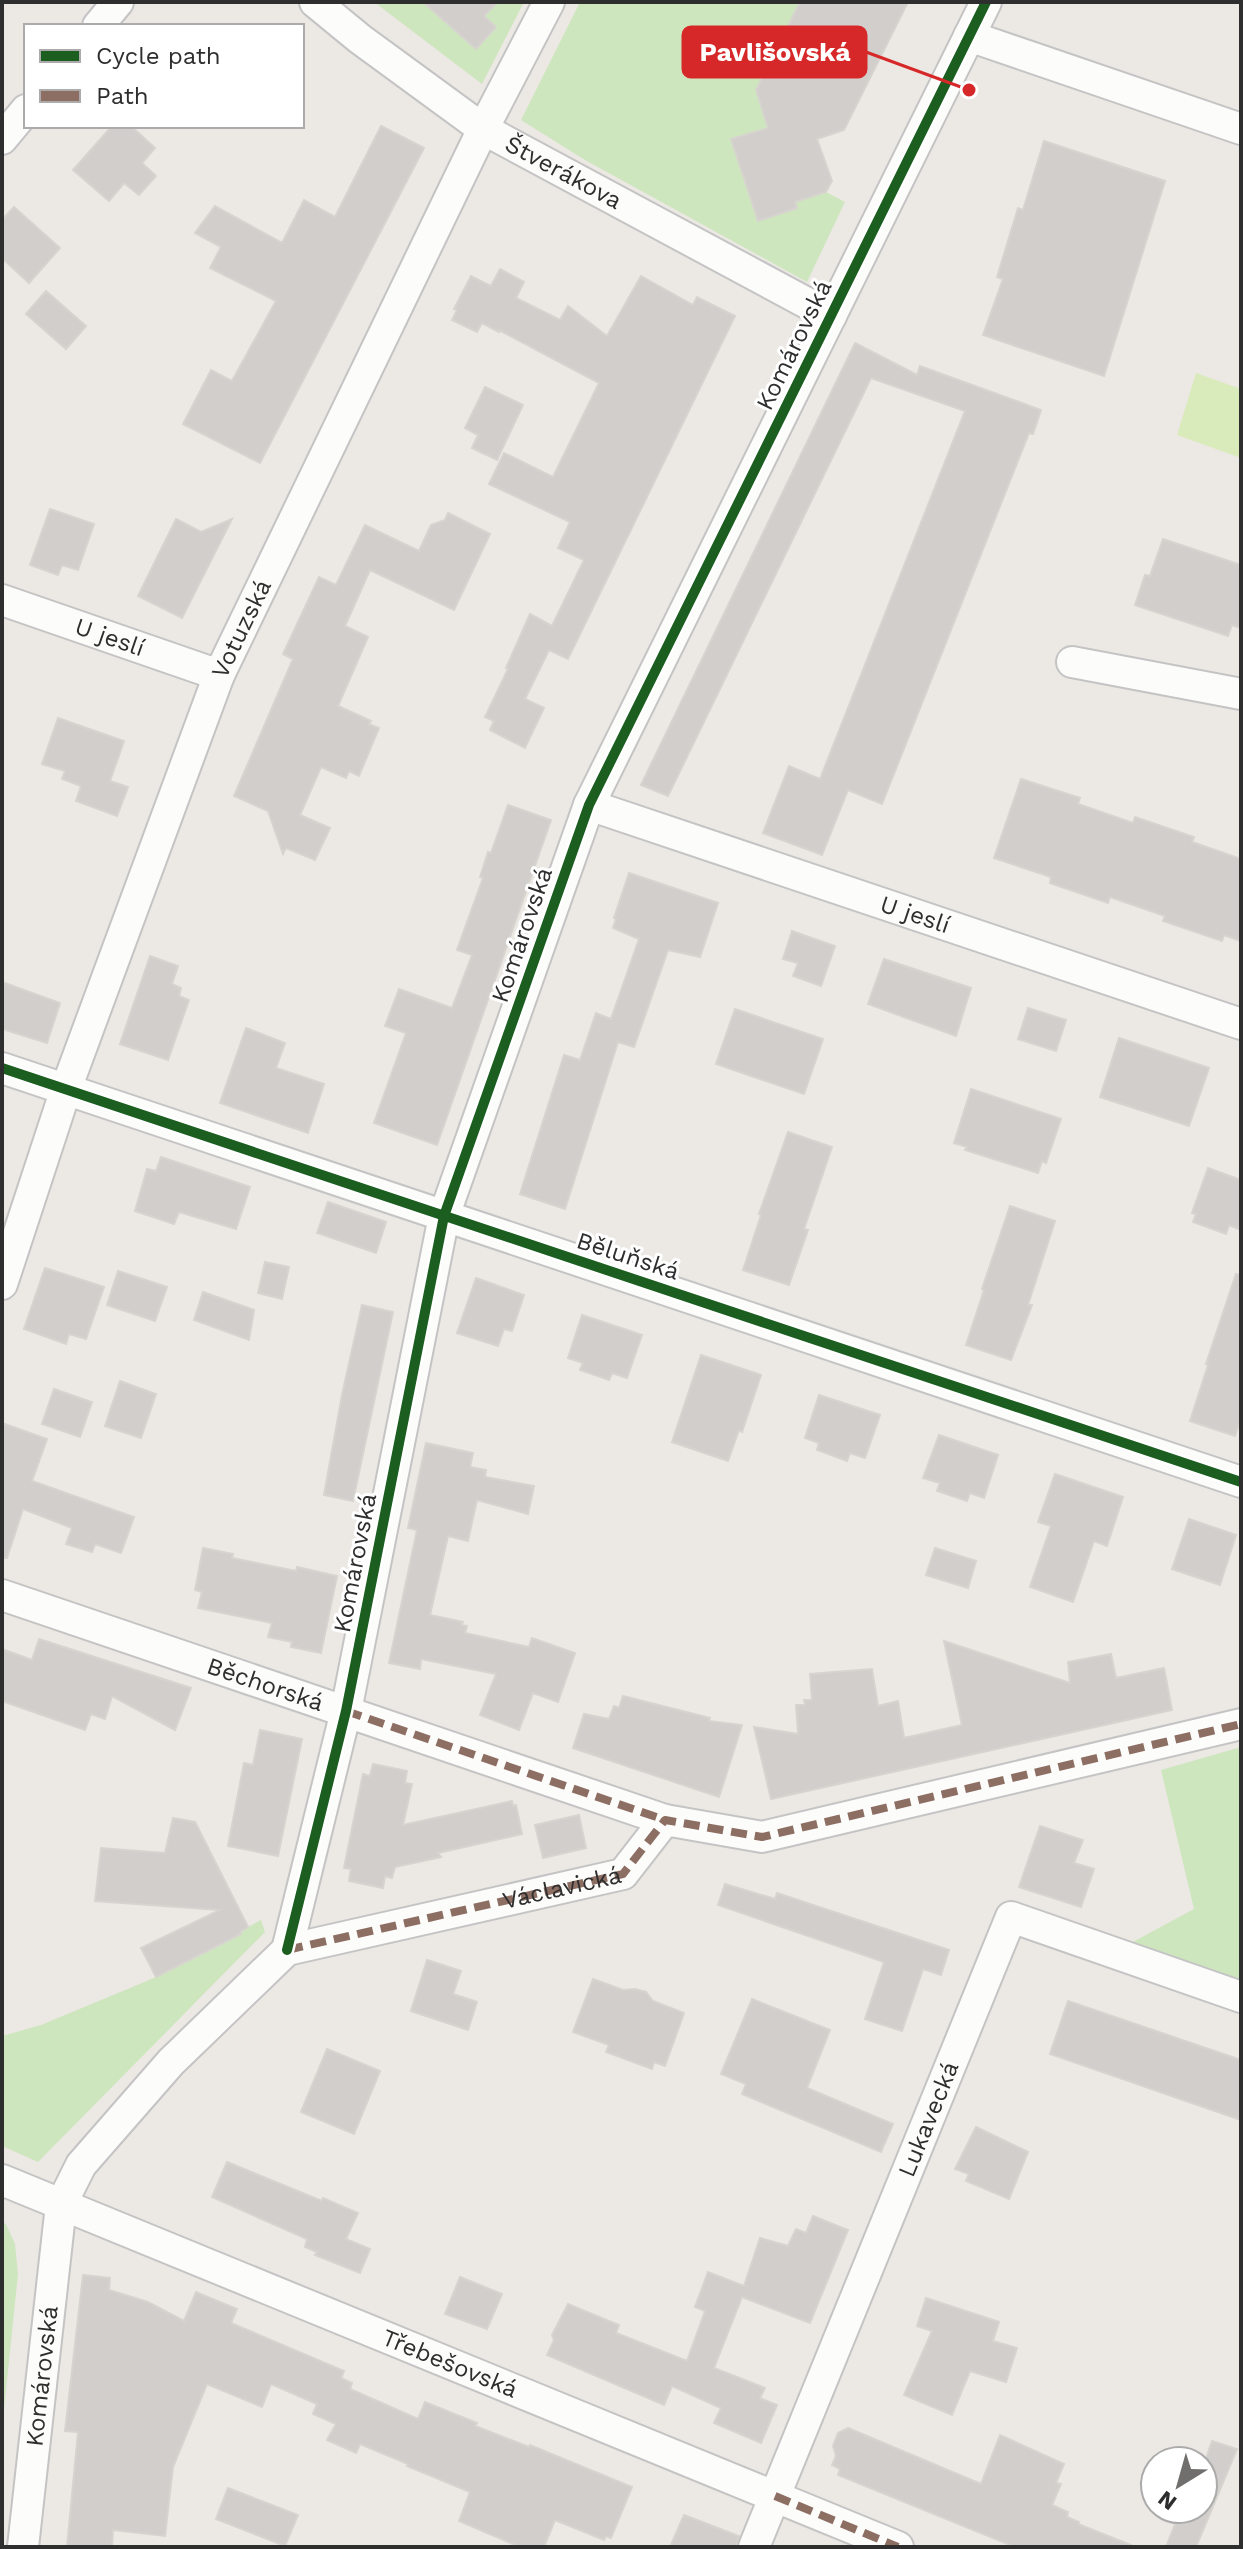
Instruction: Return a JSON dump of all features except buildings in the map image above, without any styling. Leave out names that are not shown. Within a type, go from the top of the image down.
[{"type":"street","points":[[100,24],[118,2]]},
{"type":"street","name":"Štverákova","points":[[315,2],[483,129],[831,316]]},
{"type":"street","name":"Votuzská","points":[[2,1284],[66,1089],[219,675],[483,129],[549,2]]},
{"type":"street","name":"Komárovská","points":[[287,1950],[346,1711],[444,1216],[589,805],[986,2]]},
{"type":"street","points":[[969,36],[1241,129]]},
{"type":"street","points":[[2,139],[24,112]]},
{"type":"street","name":"U jeslí","points":[[2,600],[219,675]]},
{"type":"street","points":[[1072,662],[1241,694]]},
{"type":"street","name":"U jeslí","points":[[589,805],[1241,1024]]},
{"type":"street","name":"Běluňská","points":[[2,1068],[1241,1482]]},
{"type":"street","name":"Běchorská","points":[[2,1595],[665,1820]]},
{"type":"street","points":[[665,1820],[762,1837],[1241,1724]]},
{"type":"street","name":"Václavická","points":[[287,1950],[623,1874],[665,1820]]},
{"type":"street","name":"Lukavecká","points":[[754,2547],[1011,1917],[1241,1997]]},
{"type":"street","points":[[61,2205],[81,2165],[171,2062],[287,1950]]},
{"type":"street","name":"Třebešovská","points":[[2,2180],[898,2547]]},
{"type":"street","name":"Komárovská","points":[[23,2547],[61,2205]]},
{"type":"green space","points":[[374,2],[524,2],[482,84]]},
{"type":"green space","points":[[580,2],[800,2],[756,90],[768,127],[731,140],[758,221],[796,208],[795,202],[826,192],[845,202],[807,282],[585,160],[521,120]]},
{"type":"green space","points":[[1196,373],[1241,389],[1241,458],[1177,435]]},
{"type":"green space","points":[[1241,1747],[1241,1984],[1129,1944],[1194,1909],[1161,1770]]},
{"type":"green space","points":[[261,1920],[265,1932],[38,2162],[2,2146],[2,2036],[41,2025],[154,1978]]},
{"type":"green space","points":[[2,2222],[6,2224],[15,2244],[18,2274],[2,2429]]},
{"type":"marked path","points":[[346,1711],[665,1820]]},
{"type":"marked path","points":[[287,1950],[623,1874],[665,1820],[762,1837],[1241,1724]]},
{"type":"marked path","points":[[775,2496],[898,2547]]},
{"type":"cycle path","points":[[287,1950],[346,1711],[444,1216],[589,805],[986,2]]},
{"type":"cycle path","points":[[2,1068],[1241,1482]]},
{"type":"place","name":"Pavlišovská","points":[[969,90]]}]
